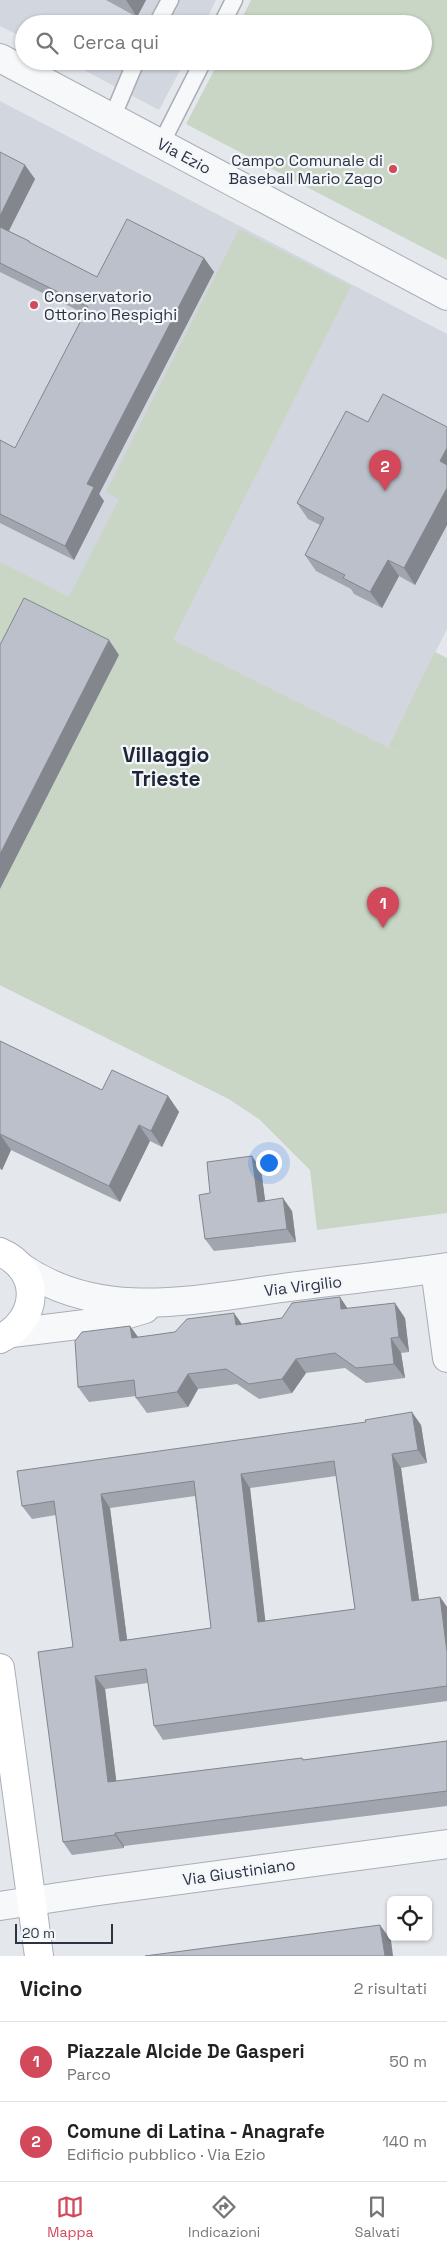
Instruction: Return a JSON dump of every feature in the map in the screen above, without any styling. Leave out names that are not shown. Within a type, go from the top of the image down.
[{"type":"main road","points":[[4,1342],[22,1323],[29,1309],[31,1295],[28,1280],[10,1259]]},
{"type":"main road","points":[[0,1668],[39,1956]]},
{"type":"street","name":"Via Ezio","points":[[0,58],[15,66]]},
{"type":"street","name":"Via Ezio","points":[[22,70],[447,296]]},
{"type":"street","points":[[10,1259],[40,1280],[76,1293],[105,1300],[160,1304]]},
{"type":"street","points":[[441,1268],[447,1358]]},
{"type":"street","name":"Via Virgilio","points":[[160,1304],[441,1268]]},
{"type":"street","points":[[4,1342],[102,1322],[160,1304]]},
{"type":"street","name":"Via Giustiniano","points":[[0,1906],[32,1900],[447,1844]]},
{"type":"lane","points":[[162,15],[170,0]]},
{"type":"lane","points":[[226,15],[234,0]]},
{"type":"lane","points":[[112,118],[132,70]]},
{"type":"lane","points":[[161,144],[198,70]]},
{"type":"shaded area","points":[[0,0],[216,0],[208,15],[15,15],[15,34],[0,26]]},
{"type":"shaded area","points":[[84,70],[180,70],[159,110]]},
{"type":"shaded area","points":[[0,101],[447,334],[447,629],[388,747],[409,758],[227,1098],[0,985]]},
{"type":"green space","name":"Campo Comunale di Baseball Mario Zago","points":[[251,0],[447,0],[447,260],[186,124],[214,70],[432,70],[432,15],[244,15]]},
{"type":"green space","points":[[239,229],[351,286],[173,640],[409,758],[388,747],[435,652],[447,658],[447,1213],[317,1230],[310,1170],[259,1119],[227,1098],[0,985],[0,562],[69,597],[119,499],[106,492]]},
{"type":"building","points":[[0,152],[25,165],[0,216]]},
{"type":"building","points":[[127,219],[204,258],[87,484],[94,487],[65,546],[0,514],[0,440],[15,448],[88,307],[0,263],[0,227],[97,277]]},
{"type":"building","points":[[383,394],[447,427],[447,448],[440,461],[447,465],[447,488],[404,568],[388,560],[370,592],[343,578],[345,575],[305,555],[324,518],[297,503],[346,411],[368,422]]},
{"type":"building","points":[[24,598],[109,640],[0,854],[0,645]]},
{"type":"building","points":[[0,1041],[102,1090],[112,1070],[168,1096],[151,1131],[139,1125],[109,1186],[0,1134]]},
{"type":"building","points":[[252,1156],[258,1202],[283,1198],[287,1229],[205,1239],[199,1195],[210,1193],[207,1162]]},
{"type":"building","points":[[340,1297],[341,1309],[395,1303],[399,1337],[391,1338],[394,1364],[356,1368],[335,1353],[296,1359],[282,1379],[249,1384],[226,1369],[188,1374],[177,1392],[136,1398],[134,1380],[78,1387],[75,1341],[82,1332],[130,1326],[132,1338],[175,1332],[187,1319],[234,1313],[236,1325],[282,1318],[292,1303]]},
{"type":"building","points":[[412,1412],[418,1450],[392,1454],[412,1601],[440,1597],[447,1652],[447,1686],[154,1726],[146,1669],[95,1676],[108,1782],[302,1758],[303,1760],[447,1741],[447,1791],[115,1833],[115,1835],[63,1842],[38,1652],[73,1647],[54,1501],[22,1506],[17,1471],[366,1422],[365,1420]],"holes":[[[334,1461],[355,1609],[258,1622],[241,1474]],[[194,1481],[211,1628],[120,1641],[101,1494]]]},
{"type":"building","points":[[380,1925],[385,1956],[145,1956]]},
{"type":"place","name":"Campo Comunale di Baseball Mario Zago","points":[[393,169]]},
{"type":"place","name":"Conservatorio Ottorino Respighi","points":[[34,305]]},
{"type":"place","name":"Comune di Latina - Anagrafe","points":[[385,491]]},
{"type":"place","name":"Piazzale Alcide De Gasperi","points":[[383,928]]},
{"type":"district","name":"Villaggio Trieste","points":[[166,766]]}]
